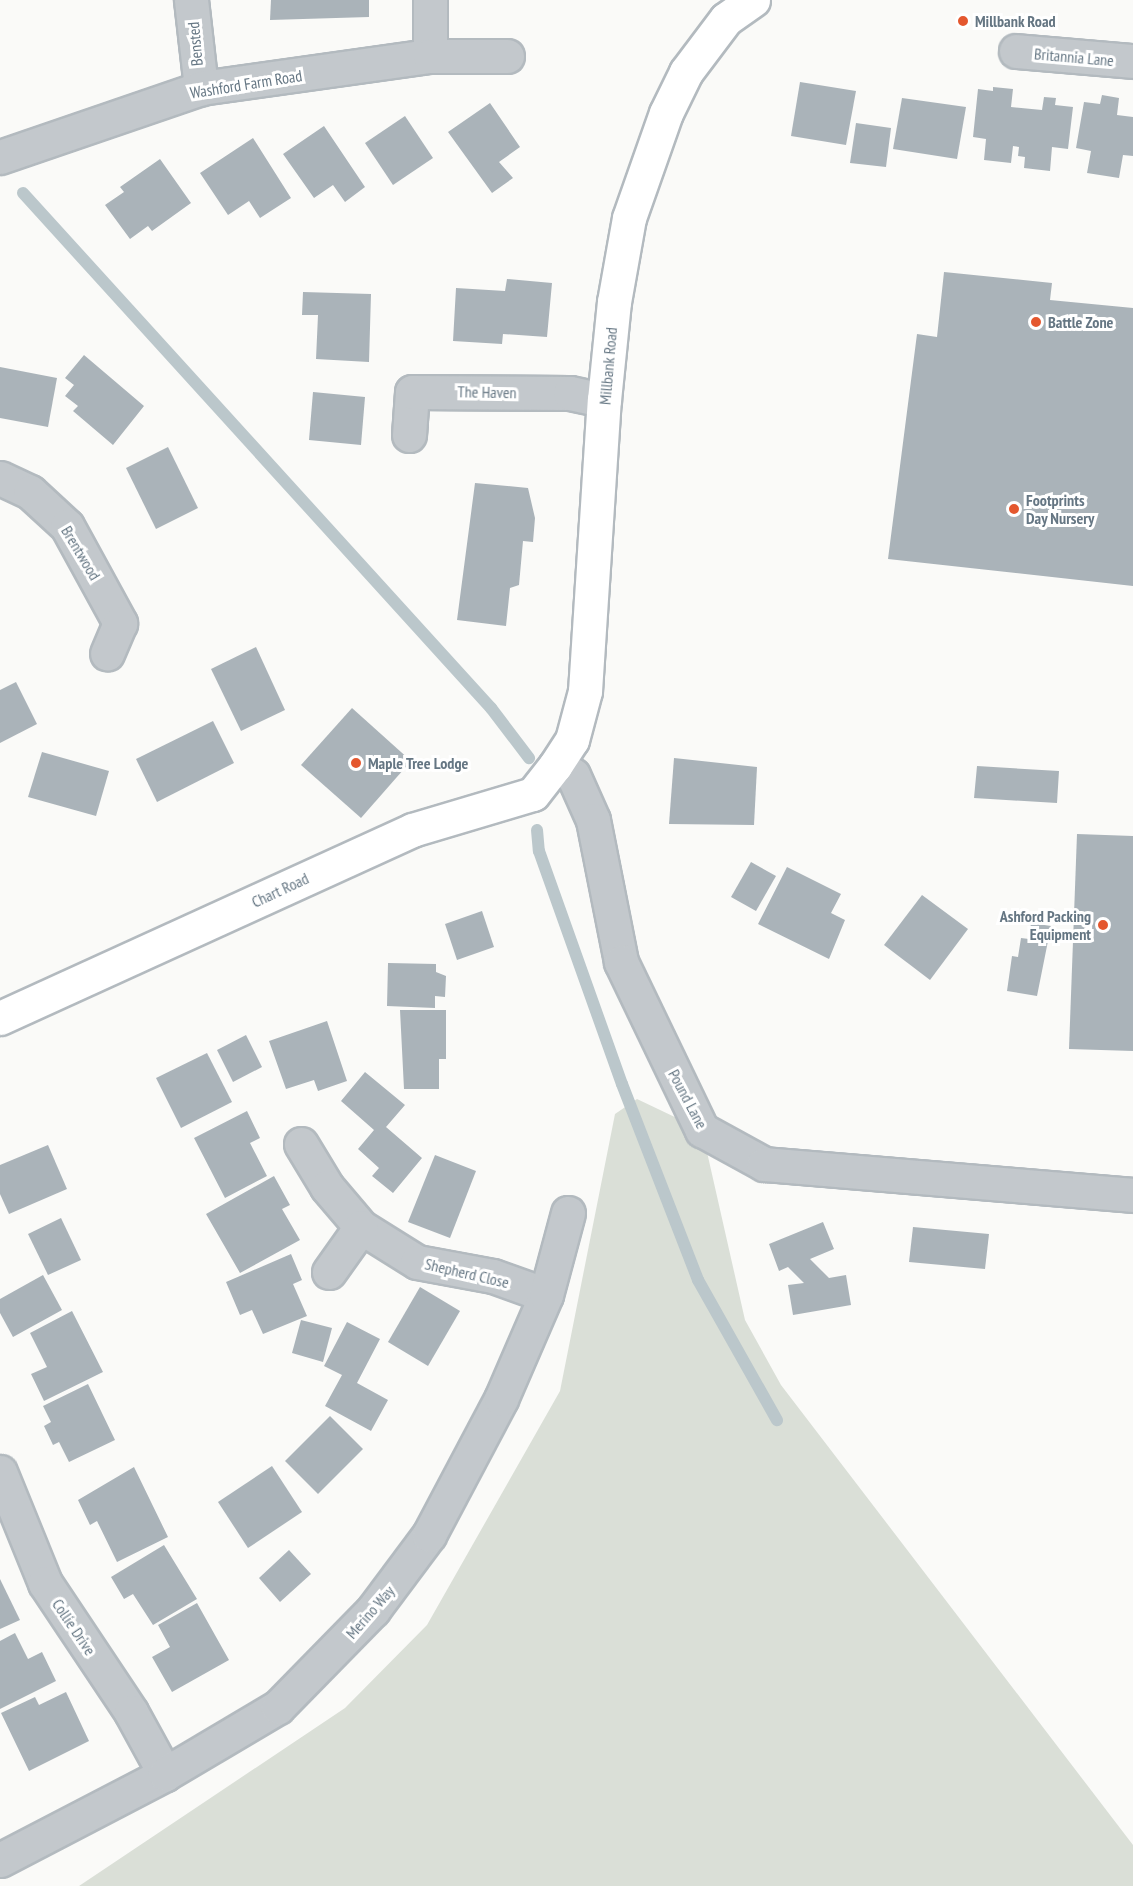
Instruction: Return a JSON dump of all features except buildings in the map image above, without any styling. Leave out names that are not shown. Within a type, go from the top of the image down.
[{"type":"street","name":"Bensted","points":[[191,0],[201,88]]},
{"type":"street","points":[[430,0],[430,56]]},
{"type":"street","name":"Millbank Road","points":[[555,765],[572,740],[585,691],[604,400],[614,302],[629,218],[666,113],[708,39],[726,19],[753,0]]},
{"type":"street","name":"Britannia Lane","points":[[1016,51],[1133,61]]},
{"type":"street","name":"Washford Farm Road","points":[[0,157],[201,88],[430,56],[507,56]]},
{"type":"street","name":"The Haven","points":[[409,435],[412,392],[570,393],[604,400]]},
{"type":"street","name":"Brentwood","points":[[0,478],[30,492],[67,526],[120,622],[107,653]]},
{"type":"street","name":"Chart Road","points":[[0,1018],[412,830],[534,794],[555,765]]},
{"type":"street","name":"Pound Lane","points":[[555,765],[573,775],[593,820],[621,962],[702,1130],[764,1164],[1133,1195]]},
{"type":"street","name":"Shepherd Close","points":[[301,1144],[327,1187],[361,1227],[417,1262],[493,1276],[546,1295]]},
{"type":"street","name":"Merino Way","points":[[0,1860],[165,1774],[278,1707],[374,1610],[429,1535],[463,1474],[546,1295],[568,1213]]},
{"type":"street","points":[[329,1272],[361,1227]]},
{"type":"street","name":"Collie Drive","points":[[0,1472],[45,1583],[131,1712],[165,1774]]},
{"type":"shaded area","points":[[637,1099],[702,1130],[745,1320],[781,1385],[1133,1845],[1133,1886],[79,1886],[345,1708],[427,1625],[560,1391],[615,1114]]},
{"type":"waterway","points":[[23,193],[491,708],[529,758]]},
{"type":"waterway","points":[[537,830],[539,851],[622,1084],[698,1280],[777,1420]]},
{"type":"place","name":"Millbank Road","points":[[963,21]]},
{"type":"place","name":"Battle Zone","points":[[1036,322]]},
{"type":"place","name":"Footprints Day Nursery","points":[[1014,509]]},
{"type":"place","name":"Maple Tree Lodge","points":[[356,763]]},
{"type":"place","name":"Ashford Packing Equipment","points":[[1103,925]]}]
